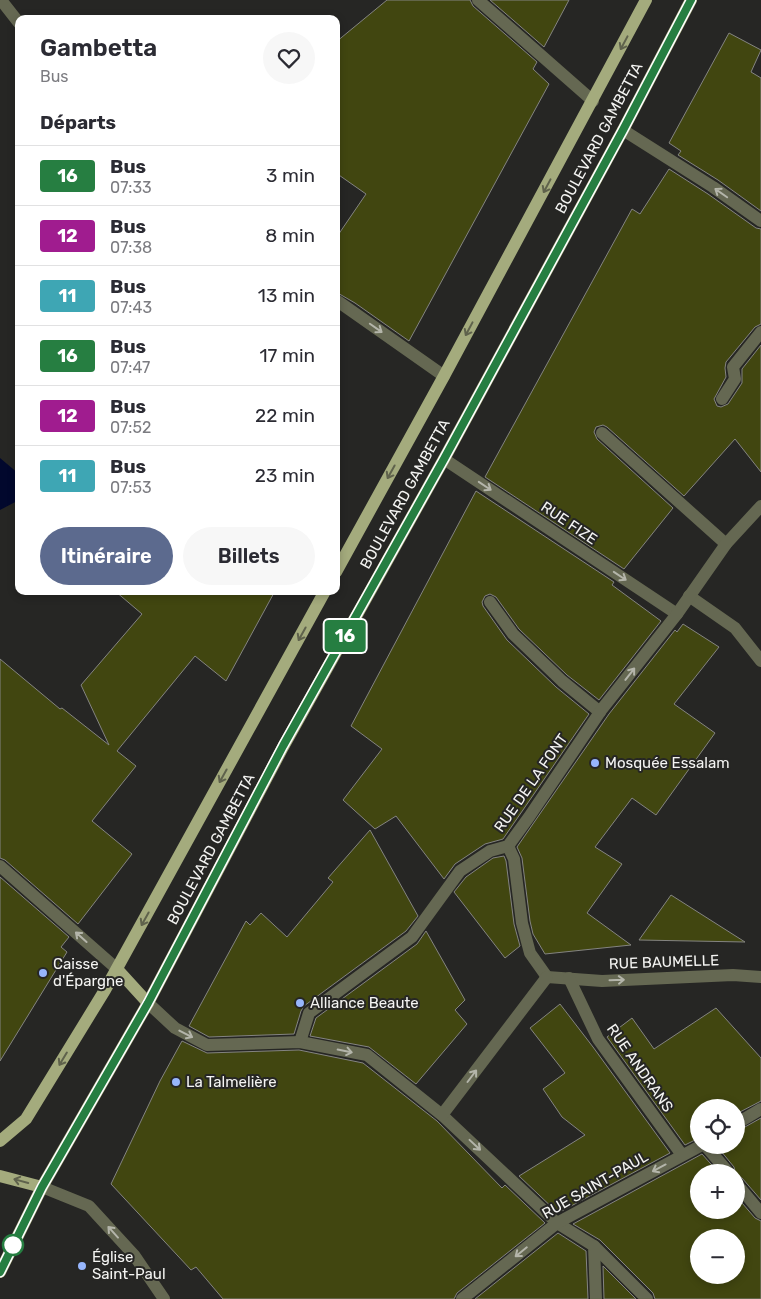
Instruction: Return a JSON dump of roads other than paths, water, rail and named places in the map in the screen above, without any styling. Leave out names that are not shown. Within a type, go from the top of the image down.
[{"type":"main road","name":"BOULEVARD GAMBETTA","points":[[340,565],[444,376],[646,0]]},
{"type":"main road","name":"BOULEVARD GAMBETTA","points":[[0,1272],[42,1187],[148,1003],[283,746],[444,459],[623,130],[691,0]]},
{"type":"main road","name":"BOULEVARD GAMBETTA","points":[[0,1141],[26,1119],[117,969],[324,595]]},
{"type":"main road","points":[[117,969],[148,1003]]},
{"type":"main road","points":[[0,1176],[42,1187]]},
{"type":"street","points":[[1,0],[15,18]]},
{"type":"street","points":[[478,0],[593,101]]},
{"type":"street","points":[[623,130],[713,187],[761,221]]},
{"type":"street","points":[[340,303],[444,376]]},
{"type":"street","points":[[722,399],[735,379],[733,367],[761,332]]},
{"type":"street","points":[[602,433],[726,544]]},
{"type":"street","name":"RUE FIZE","points":[[444,459],[677,614]]},
{"type":"street","name":"RUE DE LA FONT","points":[[300,1042],[309,1013],[412,937],[460,871],[490,851],[508,846],[600,712],[677,614],[726,544],[761,506]]},
{"type":"street","points":[[690,596],[735,628],[761,661]]},
{"type":"street","points":[[490,602],[513,634],[562,681],[600,712]]},
{"type":"street","points":[[508,846],[514,858],[522,923],[530,953],[547,977]]},
{"type":"street","points":[[0,866],[117,969]]},
{"type":"street","name":"RUE BAUMELLE","points":[[569,978],[602,980],[733,976],[761,977]]},
{"type":"street","points":[[547,977],[569,978]]},
{"type":"street","points":[[442,1115],[547,977]]},
{"type":"street","name":"RUE ANDRANS","points":[[569,978],[598,1039],[682,1155]]},
{"type":"street","points":[[148,1003],[175,1028],[207,1044],[300,1042],[367,1056],[442,1115],[557,1223],[594,1246],[648,1299]]},
{"type":"street","points":[[745,1119],[761,1109]]},
{"type":"street","name":"RUE SAINT-PAUL","points":[[462,1299],[557,1223],[690,1151]]},
{"type":"street","points":[[712,1154],[721,1164]]},
{"type":"street","points":[[42,1187],[89,1206],[134,1255],[164,1299]]},
{"type":"street","points":[[745,1194],[761,1213]]},
{"type":"street","points":[[594,1246],[596,1299]]},
{"type":"water","points":[[0,458],[15,471],[15,502],[0,510]]},
{"type":"place","name":"Mosquée Essalam","points":[[595,763]]},
{"type":"place","name":"Caisse d'Épargne","points":[[43,973]]},
{"type":"place","name":"Alliance Beaute","points":[[300,1003]]},
{"type":"place","name":"La Talmelière","points":[[176,1082]]},
{"type":"place","name":"Église Saint-Paul","points":[[82,1266]]}]
